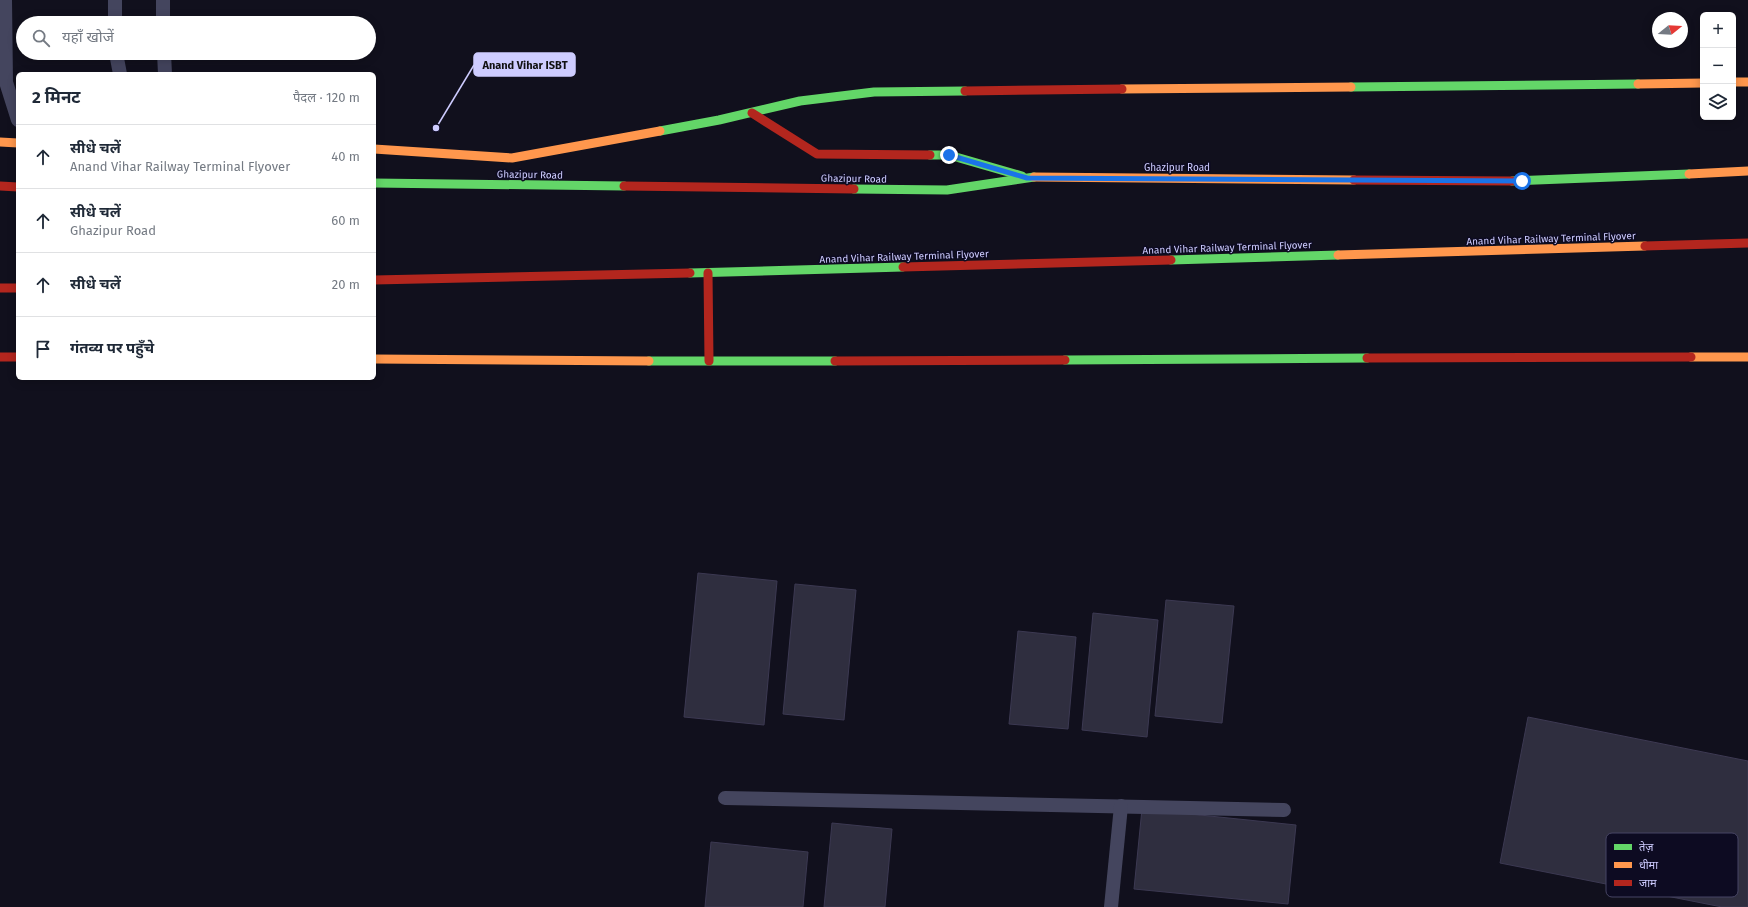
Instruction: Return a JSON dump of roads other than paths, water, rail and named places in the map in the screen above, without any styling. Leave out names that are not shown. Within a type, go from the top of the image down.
[{"type":"main road","points":[[1736,82],[1748,82]]},
{"type":"main road","points":[[376,149],[512,158],[719,120],[800,101],[874,92],[1700,83]]},
{"type":"main road","points":[[752,113],[818,154],[949,155],[1027,178]]},
{"type":"main road","points":[[0,142],[16,143]]},
{"type":"main road","name":"Ghazipur Road","points":[[376,183],[947,190],[1027,178],[1522,181],[1748,171]]},
{"type":"main road","points":[[0,186],[16,187]]},
{"type":"main road","name":"Anand Vihar Railway Terminal Flyover","points":[[708,273],[1748,243]]},
{"type":"main road","points":[[376,280],[708,273],[709,360]]},
{"type":"main road","points":[[0,288],[16,288]]},
{"type":"main road","points":[[0,357],[16,357]]},
{"type":"main road","points":[[376,359],[709,360],[1748,357]]},
{"type":"lane","points":[[5,0],[6,82],[16,114]]},
{"type":"lane","points":[[115,0],[115,16]]},
{"type":"lane","points":[[163,0],[163,16]]},
{"type":"lane","points":[[117,60],[120,72]]},
{"type":"lane","points":[[164,60],[165,72]]},
{"type":"lane","points":[[725,798],[1284,810]]},
{"type":"lane","points":[[1111,907],[1122,806]]},
{"type":"place","name":"Anand Vihar ISBT","points":[[436,128]]}]
